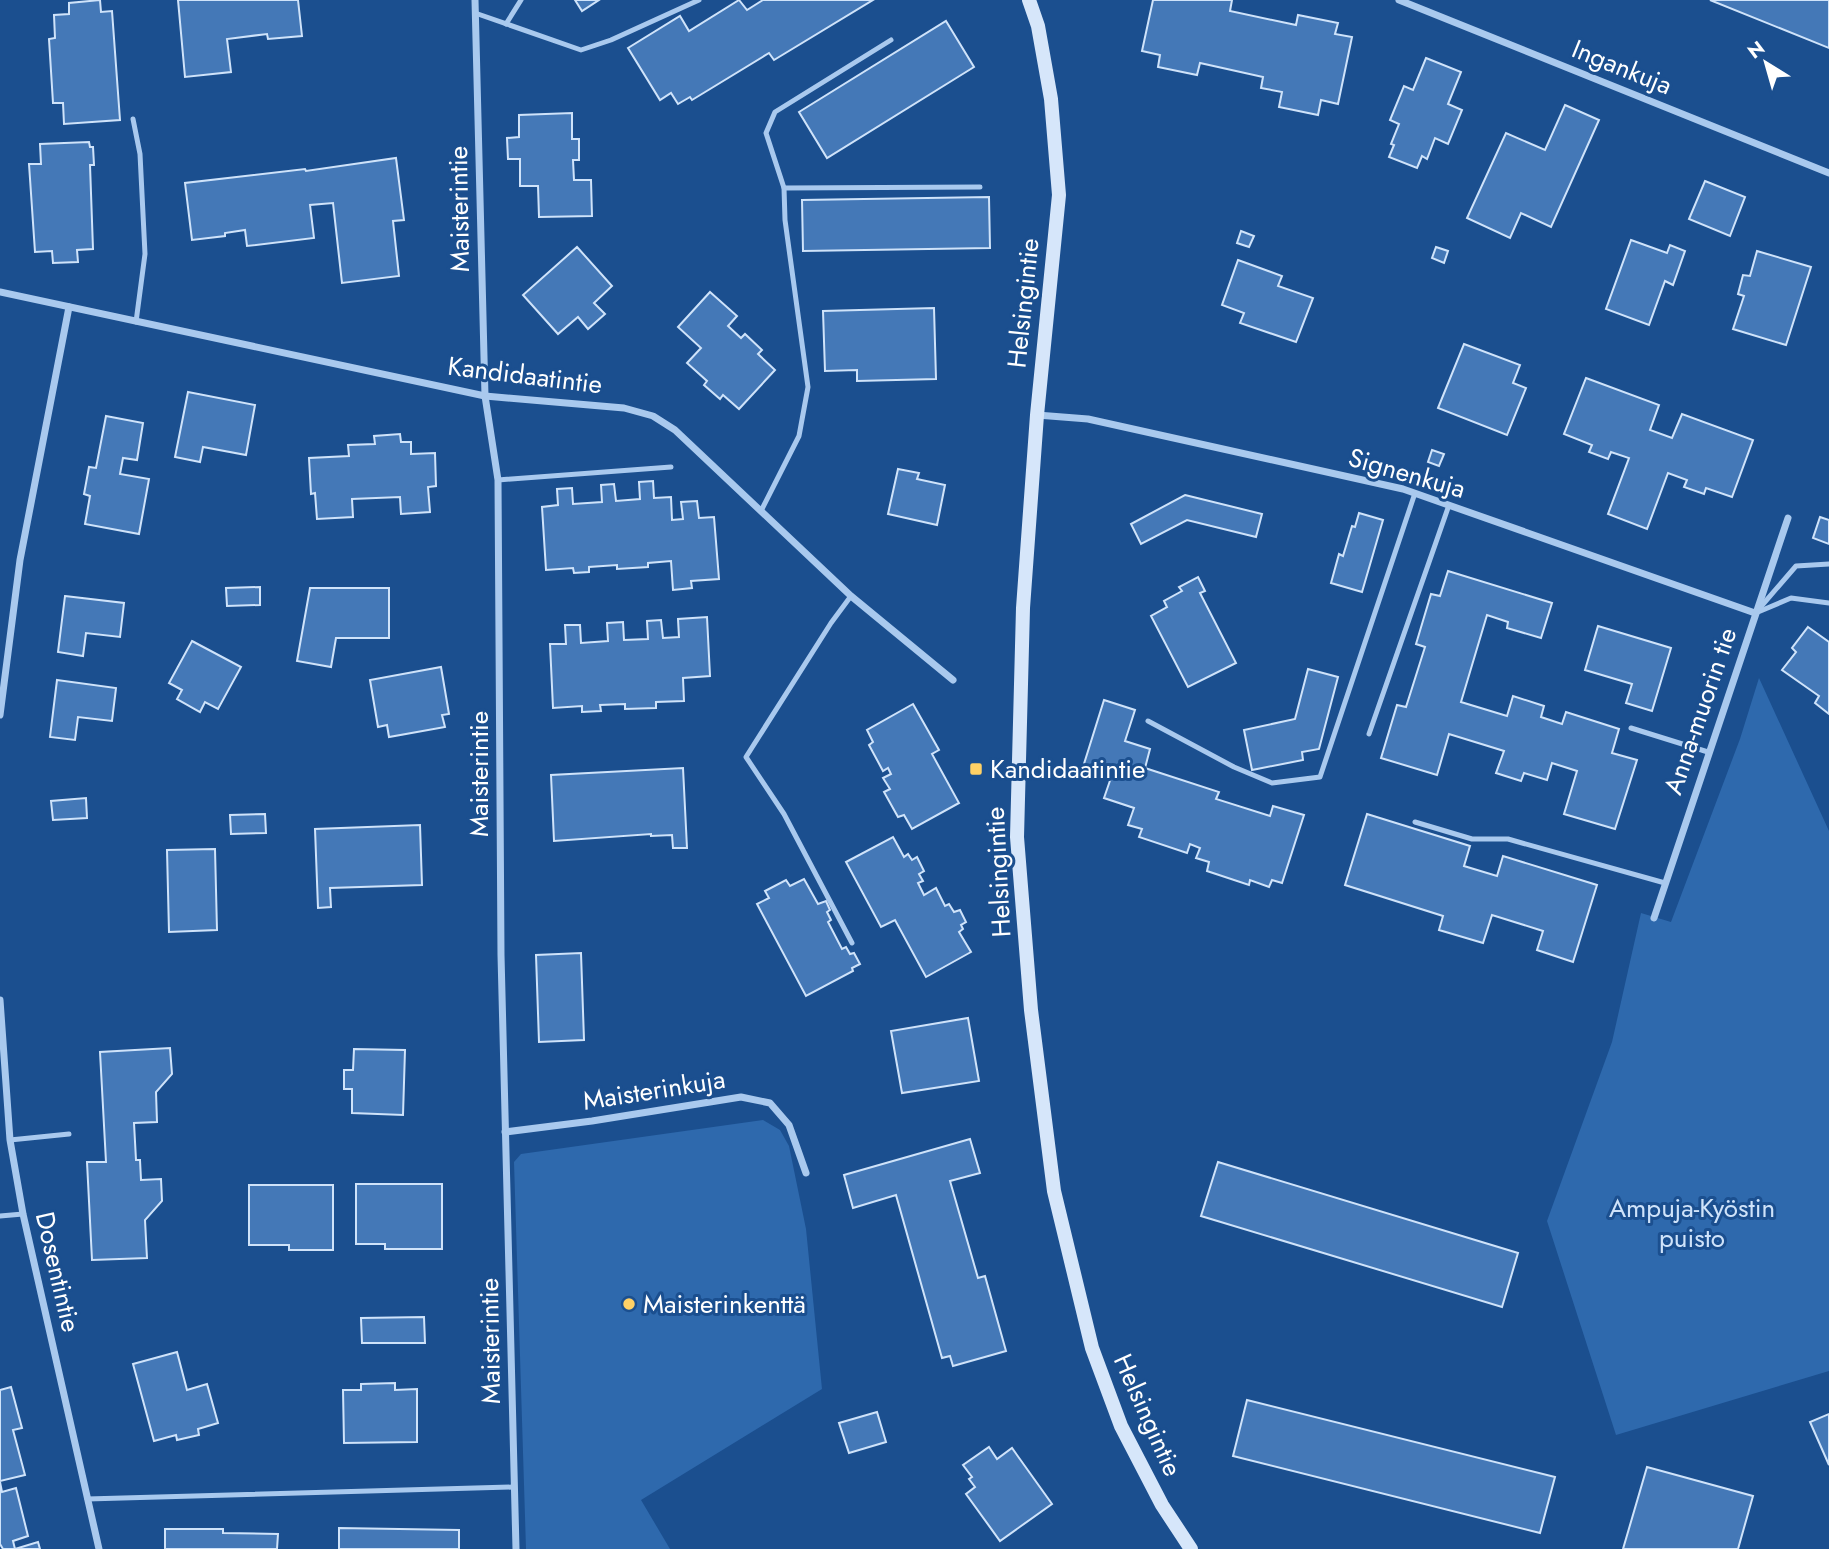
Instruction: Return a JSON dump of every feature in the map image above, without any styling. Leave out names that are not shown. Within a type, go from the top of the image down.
[{"type":"main road","name":"Helsingintie","points":[[1029,0],[1038,26],[1051,99],[1059,195],[1037,415],[1023,608],[1017,836],[1031,1010],[1054,1191],[1092,1348],[1121,1426],[1162,1505],[1191,1549]]},
{"type":"street","name":"Maisterintie","points":[[475,0],[485,396],[498,480],[501,941],[516,1549]]},
{"type":"street","name":"Ingankuja","points":[[1399,0],[1829,173]]},
{"type":"street","name":"Kandidaatintie","points":[[0,292],[485,396],[624,408],[653,416],[675,430],[851,596],[953,680]]},
{"type":"street","points":[[0,715],[20,560],[69,307]]},
{"type":"street","name":"Signenkuja","points":[[1037,415],[1088,419],[1415,493],[1755,613]]},
{"type":"street","name":"Anna-muorin tie","points":[[1654,918],[1788,518]]},
{"type":"street","name":"Dosentintie","points":[[0,1000],[10,1140],[23,1213],[99,1549]]},
{"type":"street","name":"Maisterinkuja","points":[[505,1132],[741,1097],[770,1103],[789,1125],[806,1173]]},
{"type":"lane","points":[[506,24],[521,0]]},
{"type":"lane","points":[[475,13],[581,50],[611,40],[699,0]]},
{"type":"lane","points":[[761,511],[799,436],[808,387],[785,220],[784,188],[766,133],[775,112],[891,40]]},
{"type":"lane","points":[[133,119],[141,154],[145,254],[136,322]]},
{"type":"lane","points":[[784,188],[980,187]]},
{"type":"lane","points":[[498,480],[671,467]]},
{"type":"lane","points":[[1149,722],[1234,767],[1272,783],[1320,778],[1415,493]]},
{"type":"lane","points":[[1369,734],[1448,505]]},
{"type":"lane","points":[[1755,613],[1796,566],[1829,564]]},
{"type":"lane","points":[[851,596],[746,757],[783,814],[852,943]]},
{"type":"lane","points":[[1755,613],[1791,598],[1829,603]]},
{"type":"lane","points":[[1632,728],[1708,752]]},
{"type":"lane","points":[[1415,822],[1472,839],[1508,839],[1665,883]]},
{"type":"lane","points":[[10,1140],[69,1134]]},
{"type":"lane","points":[[0,1216],[23,1213]]},
{"type":"lane","points":[[87,1499],[514,1487]]},
{"type":"green space","name":"Ampuja-Kyöstin puisto","points":[[1759,678],[1829,831],[1829,1371],[1616,1435],[1547,1221],[1612,1042],[1641,913],[1671,922],[1740,739]]},
{"type":"green space","points":[[763,1120],[780,1130],[789,1146],[806,1229],[822,1389],[641,1500],[670,1549],[526,1549],[514,1162],[521,1154]]},
{"type":"building","points":[[100,0],[101,12],[112,11],[120,120],[64,124],[63,103],[53,103],[49,39],[55,38],[54,15],[69,14],[69,3]]},
{"type":"building","points":[[178,0],[298,0],[302,36],[268,39],[267,34],[227,39],[231,72],[185,77]]},
{"type":"building","points":[[575,0],[599,0],[582,11]]},
{"type":"building","points":[[739,0],[747,10],[763,0],[873,0],[774,60],[769,53],[692,100],[690,97],[678,104],[671,93],[660,100],[628,48],[680,16],[689,31]]},
{"type":"building","points":[[1153,0],[1232,0],[1230,11],[1296,25],[1298,15],[1338,23],[1335,34],[1352,37],[1338,104],[1321,100],[1318,115],[1279,107],[1282,92],[1261,88],[1263,77],[1200,63],[1197,75],[1158,67],[1160,55],[1142,51]]},
{"type":"building","points":[[1710,0],[1829,0],[1829,48]]},
{"type":"building","points":[[946,21],[974,67],[827,158],[799,112]]},
{"type":"building","points":[[1426,58],[1461,72],[1448,104],[1462,110],[1448,144],[1435,138],[1427,159],[1422,156],[1417,168],[1389,157],[1399,124],[1390,120],[1404,86],[1413,90]]},
{"type":"building","points":[[1565,105],[1599,120],[1551,227],[1521,213],[1510,238],[1467,218],[1506,133],[1545,150]]},
{"type":"building","points":[[572,113],[572,139],[579,139],[579,160],[573,160],[574,180],[591,180],[592,216],[539,217],[538,186],[520,186],[520,159],[508,159],[507,138],[519,137],[519,115]]},
{"type":"building","points":[[89,142],[90,147],[93,147],[94,165],[90,165],[93,249],[77,250],[78,262],[53,263],[52,251],[35,252],[29,164],[41,164],[40,144]]},
{"type":"building","points":[[396,158],[404,220],[393,221],[399,276],[342,283],[333,203],[310,205],[314,238],[247,246],[245,230],[225,233],[225,236],[192,240],[185,183],[306,171]]},
{"type":"building","points":[[1705,181],[1745,197],[1730,236],[1689,219]]},
{"type":"building","points":[[989,197],[990,248],[803,251],[802,200]]},
{"type":"building","points":[[1241,231],[1254,236],[1249,247],[1237,243]]},
{"type":"building","points":[[1631,240],[1667,253],[1670,245],[1685,251],[1673,285],[1665,281],[1649,325],[1606,309]]},
{"type":"building","points":[[577,247],[612,286],[594,303],[605,314],[588,329],[578,317],[558,334],[523,295]]},
{"type":"building","points":[[1436,247],[1448,251],[1444,263],[1432,258]]},
{"type":"building","points":[[1757,251],[1811,267],[1786,345],[1733,329],[1744,296],[1738,294],[1743,275],[1750,276]]},
{"type":"building","points":[[1238,260],[1282,276],[1278,286],[1313,298],[1296,342],[1240,323],[1244,313],[1222,305]]},
{"type":"building","points":[[710,292],[737,316],[728,326],[741,338],[745,334],[762,350],[758,354],[775,370],[739,409],[723,395],[720,399],[704,385],[707,381],[687,363],[701,348],[678,327]]},
{"type":"building","points":[[934,308],[936,379],[857,381],[857,370],[825,371],[823,311]]},
{"type":"building","points":[[1464,344],[1520,365],[1513,383],[1526,388],[1507,435],[1438,408]]},
{"type":"building","points":[[1586,378],[1659,405],[1650,430],[1672,438],[1682,414],[1753,440],[1732,497],[1706,488],[1704,494],[1684,487],[1687,480],[1668,473],[1647,529],[1608,514],[1629,458],[1611,452],[1608,459],[1589,452],[1592,445],[1564,434]]},
{"type":"building","points":[[188,392],[255,405],[246,455],[203,447],[200,462],[175,457]]},
{"type":"building","points":[[106,416],[143,423],[137,460],[123,458],[120,474],[149,479],[139,534],[85,524],[90,496],[84,494],[89,467],[96,468]]},
{"type":"building","points":[[400,434],[401,442],[411,442],[411,454],[435,453],[436,486],[428,487],[430,512],[401,514],[400,497],[352,499],[353,517],[317,519],[315,493],[311,494],[309,458],[349,456],[348,445],[375,444],[374,436]]},
{"type":"building","points":[[1432,450],[1444,454],[1439,466],[1428,462]]},
{"type":"building","points":[[898,469],[919,473],[917,479],[945,485],[937,525],[888,514]]},
{"type":"building","points":[[653,481],[654,498],[671,497],[672,520],[683,519],[681,502],[697,501],[699,518],[714,517],[719,579],[691,581],[692,588],[673,590],[671,561],[648,563],[648,567],[589,567],[589,572],[574,573],[573,568],[546,570],[542,507],[558,505],[557,489],[572,488],[573,504],[602,502],[601,485],[614,484],[616,501],[640,499],[639,482]]},
{"type":"building","points":[[1185,495],[1262,514],[1256,537],[1187,520],[1141,544],[1131,524]]},
{"type":"building","points":[[1359,513],[1383,520],[1362,592],[1331,583],[1339,554],[1343,556]]},
{"type":"building","points":[[1820,517],[1829,520],[1829,544],[1813,538]]},
{"type":"building","points":[[1448,571],[1552,603],[1541,638],[1507,628],[1508,622],[1487,615],[1461,702],[1507,716],[1513,696],[1544,706],[1541,717],[1562,724],[1566,712],[1619,729],[1612,753],[1637,760],[1615,829],[1564,814],[1577,771],[1552,763],[1547,780],[1524,773],[1521,781],[1496,773],[1504,751],[1449,734],[1437,775],[1381,758],[1397,705],[1406,707],[1425,647],[1416,644],[1431,594],[1440,596]]},
{"type":"building","points":[[1198,577],[1205,591],[1200,593],[1236,663],[1188,687],[1151,616],[1167,607],[1164,601],[1182,591],[1179,587]]},
{"type":"building","points":[[260,587],[260,605],[227,606],[226,588]]},
{"type":"building","points":[[310,588],[389,588],[389,638],[336,638],[331,667],[297,661]]},
{"type":"building","points":[[65,596],[124,603],[120,637],[86,633],[83,656],[58,652]]},
{"type":"building","points":[[707,617],[710,676],[683,678],[684,701],[656,702],[656,708],[625,709],[625,704],[600,705],[601,711],[582,712],[582,706],[553,708],[550,644],[566,644],[565,625],[580,625],[581,643],[608,641],[607,623],[623,622],[624,640],[648,639],[647,621],[661,620],[663,638],[679,637],[678,619]]},
{"type":"building","points":[[1598,626],[1671,648],[1652,711],[1626,703],[1632,684],[1585,670]]},
{"type":"building","points":[[1808,627],[1829,642],[1829,714],[1815,703],[1819,696],[1782,670],[1796,652],[1792,648]]},
{"type":"building","points":[[192,641],[241,667],[218,709],[205,702],[200,712],[177,699],[182,690],[169,683]]},
{"type":"building","points":[[441,667],[449,714],[442,715],[445,727],[389,737],[387,725],[378,727],[370,680]]},
{"type":"building","points":[[1308,669],[1338,677],[1319,749],[1302,752],[1303,760],[1252,770],[1244,730],[1295,719]]},
{"type":"building","points":[[57,680],[116,688],[112,721],[78,717],[75,740],[50,737]]},
{"type":"building","points":[[1104,700],[1135,710],[1125,741],[1150,749],[1145,768],[1219,792],[1216,799],[1270,816],[1273,806],[1304,815],[1282,883],[1272,880],[1269,887],[1250,880],[1249,885],[1207,871],[1209,862],[1196,858],[1200,848],[1190,844],[1187,853],[1139,837],[1142,829],[1128,825],[1134,808],[1104,798],[1114,769],[1106,767],[1104,773],[1083,767]]},
{"type":"building","points":[[913,704],[939,750],[932,754],[959,803],[912,829],[904,815],[898,817],[884,792],[890,789],[883,778],[891,774],[888,768],[883,771],[869,745],[873,742],[867,730]]},
{"type":"building","points":[[683,768],[687,848],[673,848],[672,835],[554,841],[551,775]]},
{"type":"building","points":[[86,798],[87,818],[53,820],[51,801]]},
{"type":"building","points":[[265,814],[266,833],[231,834],[230,815]]},
{"type":"building","points":[[1367,814],[1470,846],[1464,866],[1497,876],[1503,856],[1597,885],[1573,962],[1537,950],[1543,931],[1492,915],[1483,943],[1439,930],[1443,916],[1345,885]]},
{"type":"building","points":[[420,825],[422,885],[330,888],[331,907],[318,908],[315,829]]},
{"type":"building","points":[[893,837],[904,857],[908,854],[912,860],[917,857],[924,871],[919,874],[923,881],[918,883],[924,895],[936,888],[945,906],[949,904],[954,912],[960,910],[966,922],[961,925],[963,929],[959,932],[971,952],[926,977],[895,920],[881,927],[846,862]]},
{"type":"building","points":[[215,849],[217,930],[169,932],[167,850]]},
{"type":"building","points":[[804,879],[818,904],[826,901],[831,920],[828,922],[842,949],[846,947],[850,954],[854,953],[860,964],[852,968],[853,971],[806,996],[757,904],[769,898],[765,891],[786,880],[790,886]]},
{"type":"building","points":[[581,953],[584,1040],[539,1042],[536,955]]},
{"type":"building","points":[[968,1018],[979,1081],[902,1093],[891,1031]]},
{"type":"building","points":[[170,1048],[172,1074],[156,1092],[157,1122],[134,1123],[136,1160],[140,1160],[141,1180],[161,1179],[162,1201],[145,1220],[147,1258],[92,1260],[87,1162],[106,1162],[100,1052]]},
{"type":"building","points":[[354,1049],[405,1050],[403,1115],[352,1113],[352,1089],[344,1089],[344,1070],[353,1070]]},
{"type":"building","points":[[970,1139],[980,1173],[950,1181],[978,1278],[985,1276],[1006,1351],[953,1366],[950,1356],[942,1358],[896,1195],[853,1208],[844,1175]]},
{"type":"building","points":[[1218,1162],[1518,1253],[1502,1307],[1201,1216]]},
{"type":"building","points":[[356,1184],[442,1184],[442,1249],[385,1249],[385,1244],[356,1244]]},
{"type":"building","points":[[249,1185],[333,1185],[333,1250],[289,1250],[289,1245],[249,1245]]},
{"type":"building","points":[[424,1317],[425,1343],[362,1343],[361,1318]]},
{"type":"building","points":[[177,1352],[187,1390],[207,1384],[218,1423],[198,1429],[199,1435],[177,1440],[176,1435],[154,1441],[133,1364]]},
{"type":"building","points":[[395,1383],[395,1390],[417,1389],[417,1442],[344,1443],[343,1390],[361,1390],[361,1384]]},
{"type":"building","points":[[11,1387],[22,1428],[13,1430],[25,1475],[0,1481],[0,1390]]},
{"type":"building","points":[[1247,1400],[1555,1477],[1540,1533],[1233,1456]]},
{"type":"building","points":[[877,1412],[886,1442],[849,1453],[839,1423]]},
{"type":"building","points":[[1829,1414],[1829,1465],[1810,1422]]},
{"type":"building","points":[[989,1447],[997,1459],[1012,1448],[1052,1504],[1000,1541],[966,1494],[975,1487],[969,1479],[972,1477],[963,1465]]},
{"type":"building","points":[[1647,1467],[1753,1496],[1738,1549],[1623,1549]]},
{"type":"building","points":[[0,1482],[2,1492],[16,1488],[28,1536],[13,1541],[15,1549],[3,1549],[0,1544]]},
{"type":"building","points":[[339,1528],[459,1530],[459,1549],[339,1549]]},
{"type":"building","points":[[165,1529],[223,1529],[223,1533],[278,1534],[277,1549],[165,1549]]},
{"type":"building","points":[[38,1542],[40,1549],[15,1549]]},
{"type":"place","name":"Kandidaatintie","points":[[976,769]]},
{"type":"place","name":"Maisterinkenttä","points":[[629,1304]]}]
